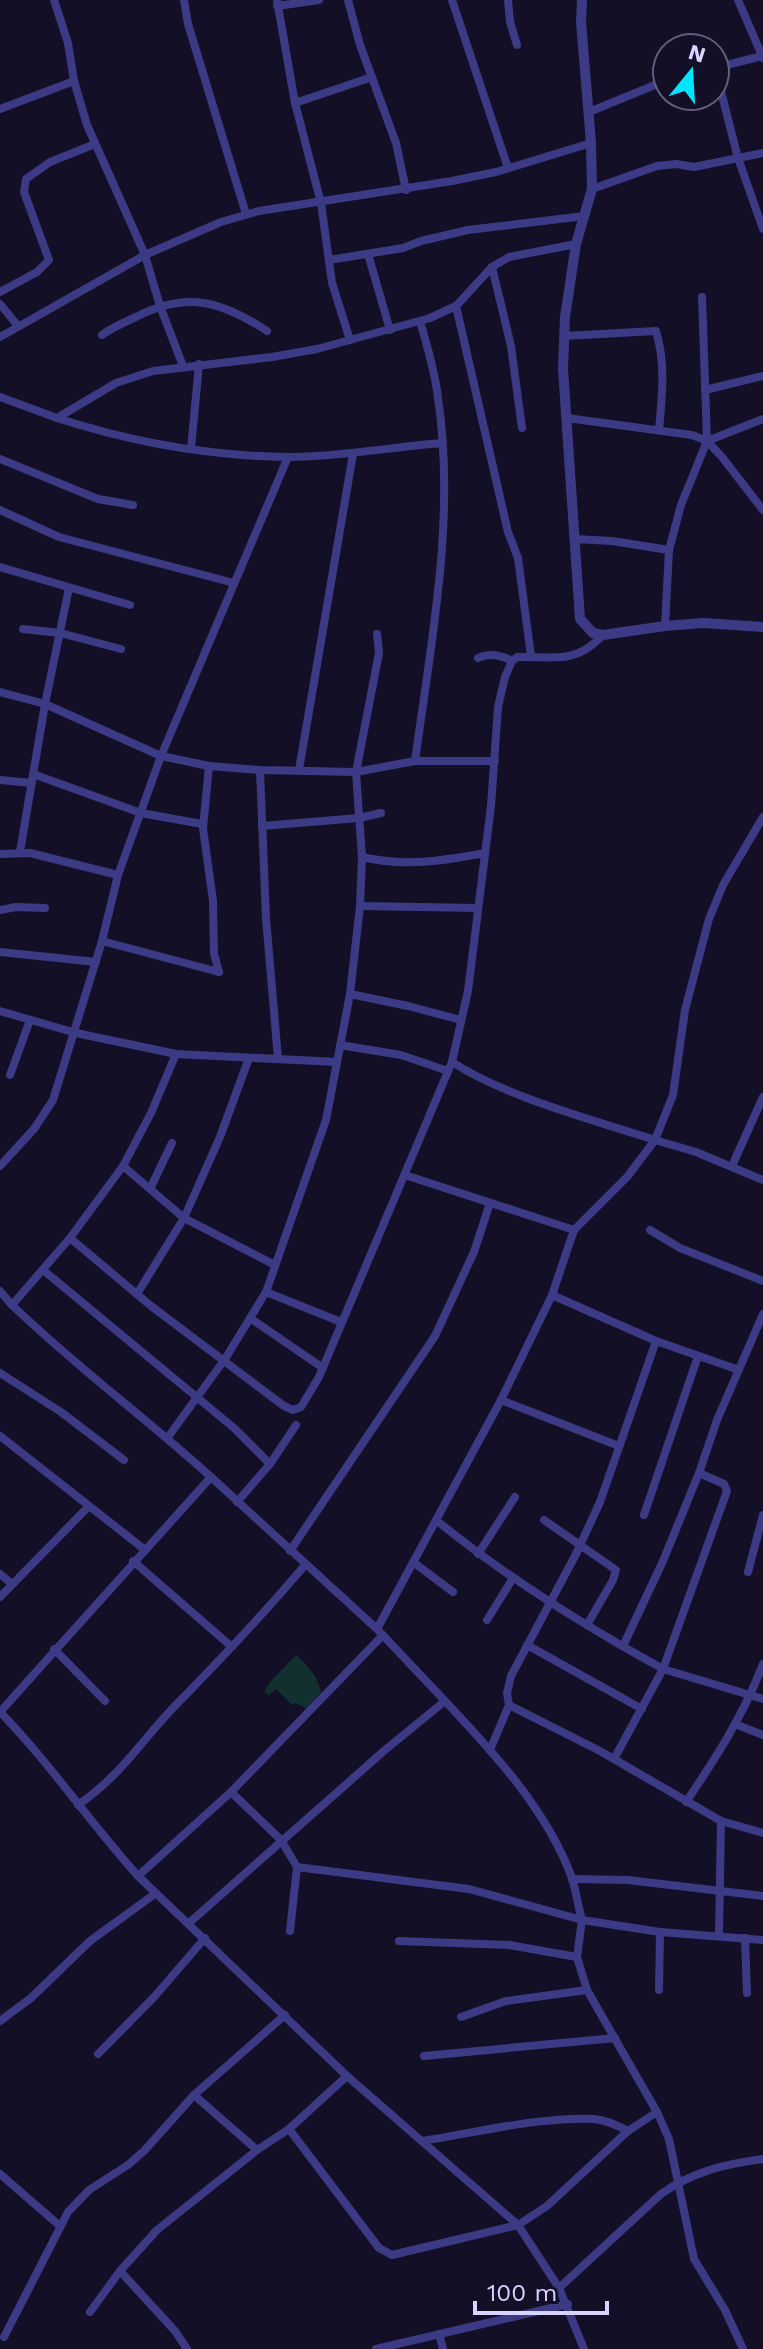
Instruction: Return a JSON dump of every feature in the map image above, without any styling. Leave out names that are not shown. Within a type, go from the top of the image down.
[{"type":"street","points":[[54,0],[68,43],[74,81],[95,144],[145,255],[183,366]]},
{"type":"street","points":[[184,0],[188,24],[246,214]]},
{"type":"street","points":[[319,0],[277,3],[295,103],[321,203],[332,283],[350,340]]},
{"type":"street","points":[[348,0],[396,143],[406,190]]},
{"type":"street","points":[[452,0],[508,168]]},
{"type":"street","points":[[508,0],[517,45]]},
{"type":"street","points":[[582,0],[592,189],[576,244],[564,336],[563,369],[580,619],[593,633],[603,635],[703,623],[763,627]]},
{"type":"street","points":[[738,0],[762,58],[715,68],[738,158],[763,229]]},
{"type":"street","points":[[295,103],[372,77]]},
{"type":"street","points":[[0,109],[74,81]]},
{"type":"street","points":[[589,112],[651,87]]},
{"type":"street","points":[[0,337],[145,255],[195,232],[246,214],[406,190],[508,168],[591,143]]},
{"type":"street","points":[[0,292],[37,272],[49,260],[24,192],[26,179],[50,162],[95,144]]},
{"type":"street","points":[[592,189],[657,166],[676,164],[694,167],[763,153]]},
{"type":"street","points":[[329,260],[403,248],[468,230],[584,216]]},
{"type":"street","points":[[57,418],[116,383],[183,366],[272,357],[420,321],[456,306],[492,267],[509,257],[576,244]]},
{"type":"street","points":[[368,254],[390,330]]},
{"type":"street","points":[[492,267],[511,346],[522,428]]},
{"type":"street","points":[[665,626],[669,550],[681,505],[707,441],[702,297]]},
{"type":"street","points":[[102,335],[175,301],[198,301],[246,317],[267,331]]},
{"type":"street","points":[[0,304],[18,326]]},
{"type":"street","points":[[456,306],[508,532],[518,558],[531,656]]},
{"type":"street","points":[[415,761],[442,541],[442,443],[435,378],[420,321]]},
{"type":"street","points":[[564,336],[656,331],[662,351],[663,376],[659,430]]},
{"type":"street","points":[[191,449],[199,364]]},
{"type":"street","points":[[705,390],[763,376]]},
{"type":"street","points":[[0,397],[94,430],[191,449],[288,457],[353,454],[442,443]]},
{"type":"street","points":[[567,418],[692,435],[707,441],[763,510]]},
{"type":"street","points":[[707,441],[763,419]]},
{"type":"street","points":[[299,770],[353,454]]},
{"type":"street","points":[[0,1166],[34,1129],[53,1100],[76,1033],[118,875],[161,756],[288,457]]},
{"type":"street","points":[[0,459],[98,499],[133,505]]},
{"type":"street","points":[[0,510],[59,537],[234,583]]},
{"type":"street","points":[[574,539],[669,550]]},
{"type":"street","points":[[0,567],[130,605]]},
{"type":"street","points":[[20,852],[45,704],[69,588]]},
{"type":"street","points":[[23,629],[60,633],[121,649]]},
{"type":"street","points":[[168,1437],[225,1359],[266,1292],[322,1133],[350,994],[360,906],[362,857],[356,772],[379,653],[377,634]]},
{"type":"street","points":[[70,1238],[137,1294],[284,1406],[293,1410],[301,1407],[323,1368],[450,1067],[468,991],[495,761],[498,707],[505,677],[517,657],[565,657],[583,653],[603,635]]},
{"type":"street","points":[[478,658],[502,655],[512,661]]},
{"type":"street","points":[[0,692],[45,704],[161,756],[209,766],[356,772],[415,761],[495,761]]},
{"type":"street","points":[[102,941],[219,972],[214,954],[213,901],[202,824],[209,766]]},
{"type":"street","points":[[260,770],[266,918],[278,1059]]},
{"type":"street","points":[[0,780],[32,778],[141,813],[202,824]]},
{"type":"street","points":[[262,826],[359,818],[381,813]]},
{"type":"street","points":[[138,1876],[231,1792],[380,1632],[413,1562],[501,1400],[552,1295],[574,1230],[627,1177],[655,1140],[673,1095],[685,1010],[709,919],[723,885],[763,817]]},
{"type":"street","points":[[0,854],[20,852],[118,875]]},
{"type":"street","points":[[362,857],[411,864],[441,862],[485,853]]},
{"type":"street","points":[[360,906],[478,908]]},
{"type":"street","points":[[0,910],[45,908]]},
{"type":"street","points":[[0,952],[96,962]]},
{"type":"street","points":[[350,994],[461,1020]]},
{"type":"street","points":[[0,1011],[76,1033],[176,1054],[337,1062]]},
{"type":"street","points":[[10,1075],[30,1020]]},
{"type":"street","points":[[340,1045],[450,1067],[580,1116],[732,1166],[763,1180]]},
{"type":"street","points":[[12,1305],[70,1238],[123,1166],[151,1113],[176,1054]]},
{"type":"street","points":[[137,1294],[184,1218],[220,1137],[249,1058]]},
{"type":"street","points":[[732,1166],[763,1097]]},
{"type":"street","points":[[150,1189],[172,1143]]},
{"type":"street","points":[[123,1166],[184,1218],[275,1265]]},
{"type":"street","points":[[405,1175],[574,1230]]},
{"type":"street","points":[[290,1551],[435,1336],[474,1252],[490,1203]]},
{"type":"street","points":[[650,1230],[680,1248],[763,1281]]},
{"type":"street","points":[[43,1270],[234,1428],[270,1464]]},
{"type":"street","points":[[0,1291],[42,1334],[168,1437],[380,1632],[513,1778],[554,1841],[572,1879],[582,1920],[577,1957],[587,1990],[657,2112],[669,2139],[694,2259],[725,2310],[743,2349]]},
{"type":"street","points":[[266,1292],[341,1322]]},
{"type":"street","points":[[552,1295],[656,1341],[739,1370]]},
{"type":"street","points":[[623,1646],[663,1561],[717,1420],[763,1314]]},
{"type":"street","points":[[250,1318],[323,1368]]},
{"type":"street","points":[[490,1750],[509,1705],[507,1693],[511,1676],[600,1502],[656,1341]]},
{"type":"street","points":[[644,1515],[698,1356]]},
{"type":"street","points":[[0,1373],[61,1412],[124,1460]]},
{"type":"street","points":[[501,1400],[619,1446]]},
{"type":"street","points":[[237,1502],[270,1464],[296,1425]]},
{"type":"street","points":[[0,1436],[144,1549]]},
{"type":"street","points":[[614,1759],[663,1669],[727,1491],[724,1484],[699,1473]]},
{"type":"street","points":[[211,1477],[0,1712],[21,1733],[106,1841],[138,1876],[347,2076],[518,2225],[568,2304],[584,2349]]},
{"type":"street","points":[[478,1554],[515,1497]]},
{"type":"street","points":[[0,1597],[89,1506]]},
{"type":"street","points":[[748,1572],[763,1515]]},
{"type":"street","points":[[436,1520],[513,1578],[663,1669],[763,1699]]},
{"type":"street","points":[[544,1520],[616,1570],[587,1625]]},
{"type":"street","points":[[133,1561],[232,1647]]},
{"type":"street","points":[[413,1562],[453,1592]]},
{"type":"street","points":[[78,1805],[120,1771],[171,1710],[305,1565]]},
{"type":"street","points":[[0,1574],[12,1584]]},
{"type":"street","points":[[487,1620],[513,1578]]},
{"type":"street","points":[[527,1645],[642,1709]]},
{"type":"street","points":[[54,1649],[105,1701]]},
{"type":"street","points":[[686,1802],[735,1724],[763,1664]]},
{"type":"street","points":[[189,1923],[281,1840],[445,1701]]},
{"type":"street","points":[[509,1705],[614,1759],[721,1821],[763,1833]]},
{"type":"street","points":[[735,1724],[763,1735]]},
{"type":"street","points":[[231,1792],[281,1840],[297,1867],[290,1931]]},
{"type":"street","points":[[719,1935],[721,1821]]},
{"type":"street","points":[[297,1867],[469,1889],[582,1920],[660,1932],[763,1940]]},
{"type":"street","points":[[572,1879],[628,1880],[763,1896]]},
{"type":"street","points":[[0,2021],[31,1998],[90,1941],[156,1893]]},
{"type":"street","points":[[659,1990],[660,1932]]},
{"type":"street","points":[[98,2054],[155,1996],[205,1938]]},
{"type":"street","points":[[745,1938],[747,1993]]},
{"type":"street","points":[[399,1941],[509,1945],[577,1957]]},
{"type":"street","points":[[461,2017],[506,2001],[587,1990]]},
{"type":"street","points":[[4,2337],[68,2212],[89,2190],[144,2151],[194,2095],[285,2015]]},
{"type":"street","points":[[424,2056],[615,2038]]},
{"type":"street","points":[[90,2312],[120,2271],[157,2230],[257,2150],[289,2129],[347,2076]]},
{"type":"street","points":[[194,2095],[257,2150]]},
{"type":"street","points":[[289,2129],[385,2253],[403,2253],[518,2225],[547,2206],[628,2131],[657,2112]]},
{"type":"street","points":[[422,2141],[562,2119],[596,2119],[628,2131]]},
{"type":"street","points":[[559,2288],[679,2181],[731,2163],[763,2159]]},
{"type":"street","points":[[0,2174],[60,2226]]},
{"type":"street","points":[[120,2271],[175,2331],[187,2349]]},
{"type":"street","points":[[376,2349],[568,2304]]},
{"type":"street","points":[[439,2334],[443,2349]]},
{"type":"green space","points":[[296,1655],[312,1672],[321,1692],[307,1709],[295,1703],[292,1705],[276,1689],[269,1695],[264,1692]]}]
